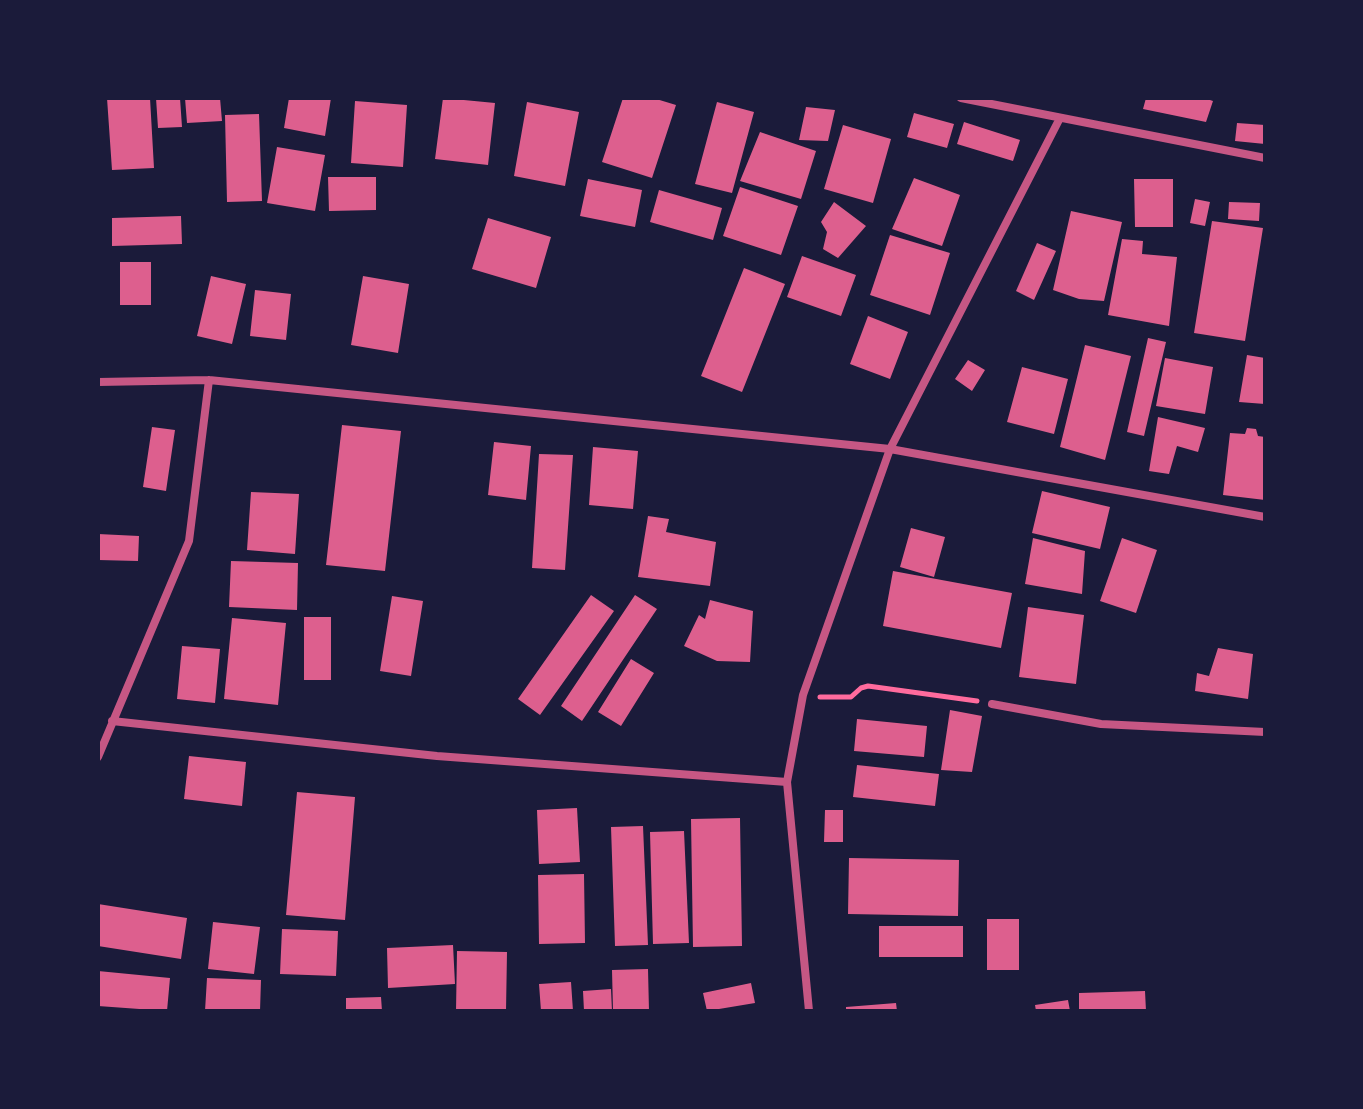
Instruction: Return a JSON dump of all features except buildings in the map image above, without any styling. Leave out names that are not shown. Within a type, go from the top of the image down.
[{"type":"street","points":[[961,98],[1265,158]]},
{"type":"street","points":[[809,1011],[787,782],[803,695],[890,449],[1060,118]]},
{"type":"street","points":[[98,757],[189,541],[209,380]]},
{"type":"street","points":[[98,382],[209,380],[890,449],[1265,517]]},
{"type":"street","points":[[992,704],[1101,724],[1265,732]]},
{"type":"street","points":[[112,721],[437,756],[787,782]]},
{"type":"path","points":[[803,695],[842,699],[868,686],[992,704]]}]
